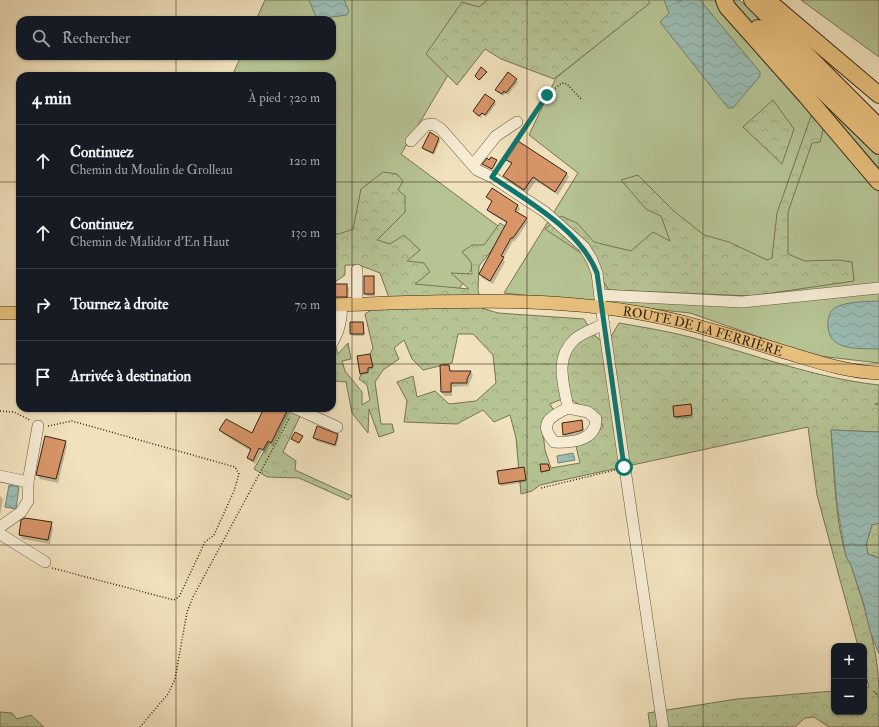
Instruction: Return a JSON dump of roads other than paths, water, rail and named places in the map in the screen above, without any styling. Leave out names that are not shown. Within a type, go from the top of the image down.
[{"type":"highway","points":[[724,0],[727,7],[806,96],[879,182]]},
{"type":"highway","points":[[730,0],[879,146]]},
{"type":"highway","points":[[752,0],[879,127]]},
{"type":"highway","points":[[767,0],[879,95]]},
{"type":"main road","name":"ROUTE DE LA FERRIÈRE","points":[[337,305],[600,301],[688,323],[843,369],[879,373]]},
{"type":"main road","points":[[0,313],[16,313]]},
{"type":"street","points":[[472,165],[496,136],[517,122]]},
{"type":"street","points":[[411,141],[426,125],[433,124],[441,129],[477,170],[492,177],[545,212],[584,247],[592,260],[597,273],[663,727]]},
{"type":"street","points":[[356,304],[357,270]]},
{"type":"street","points":[[600,301],[742,302],[879,288]]},
{"type":"street","points":[[336,336],[341,323],[337,305]]},
{"type":"street","points":[[568,408],[561,364],[566,351],[574,340],[604,324]]},
{"type":"street","points":[[304,412],[337,427]]},
{"type":"street","points":[[0,527],[21,512],[28,501],[28,482],[38,426]]},
{"type":"street","points":[[0,476],[28,482]]},
{"type":"street","points":[[0,534],[45,562]]},
{"type":"water","points":[[309,0],[344,0],[349,11],[347,15],[316,16]]},
{"type":"water","points":[[664,0],[676,0],[679,2],[683,0],[700,0],[760,72],[760,76],[733,108],[728,108],[660,22],[669,13]]},
{"type":"water","points":[[879,301],[879,349],[853,348],[838,343],[832,339],[829,332],[828,319],[834,308],[848,303]]},
{"type":"water","points":[[831,430],[879,432],[879,523],[872,525],[866,545],[868,554],[879,558],[879,654],[870,631],[864,605],[851,565],[846,557],[837,505]]},
{"type":"water","points":[[573,453],[575,460],[558,463],[557,456]]},
{"type":"water","points":[[9,485],[19,487],[16,509],[5,507]]}]
